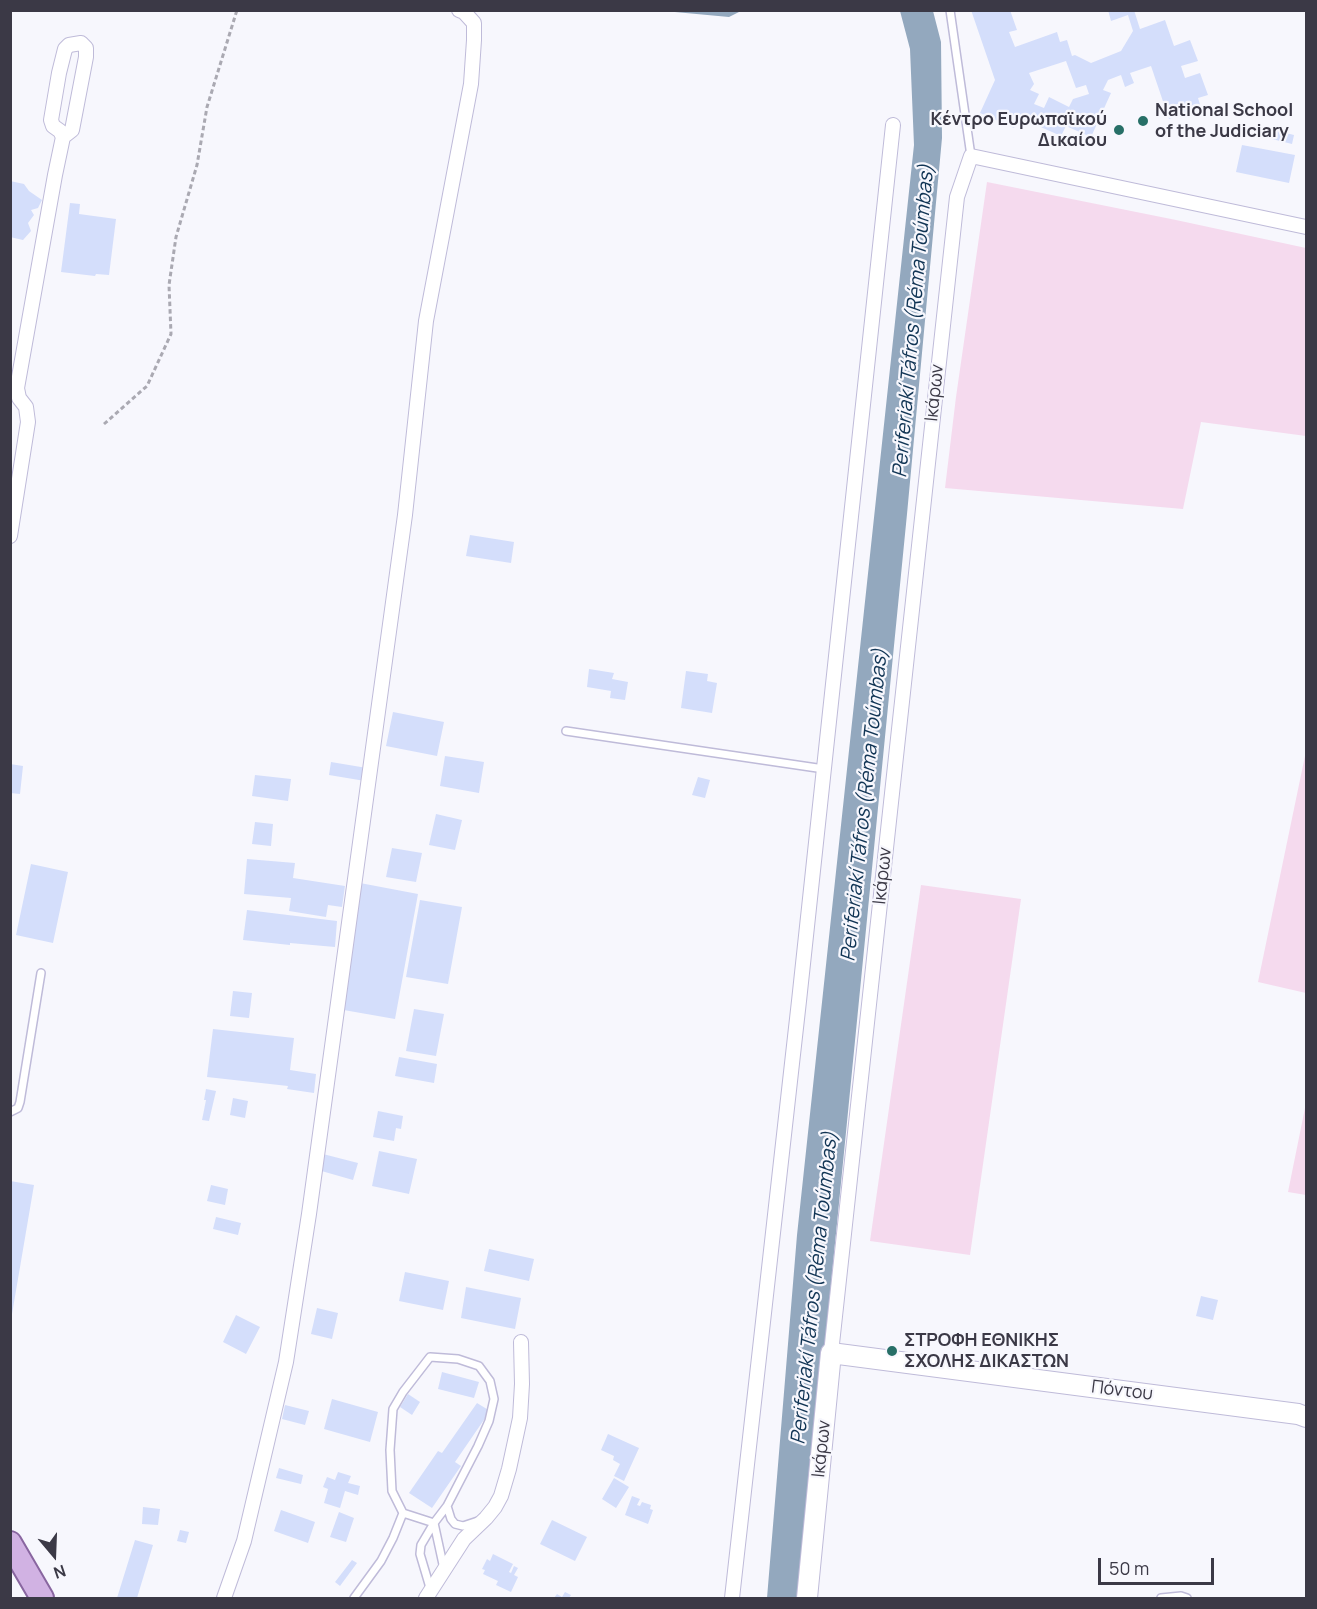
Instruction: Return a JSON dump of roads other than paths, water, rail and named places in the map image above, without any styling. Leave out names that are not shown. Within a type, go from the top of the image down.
[{"type":"main road","name":"Πόντου","points":[[831,1353],[1304,1414]]},
{"type":"main road","name":"Ικάρων","points":[[807,1599],[831,1353]]},
{"type":"main road","points":[[10,1543],[42,1599]]},
{"type":"street","points":[[224,1599],[244,1541],[286,1362],[309,1214],[403,527],[426,321],[471,84],[474,23],[459,10]]},
{"type":"street","points":[[10,536],[28,422],[26,407],[19,398],[17,388],[63,137],[60,131],[53,126],[51,120],[65,49],[69,45],[81,43],[86,48],[86,57],[72,130],[63,137]]},
{"type":"street","points":[[732,1599],[744,1508],[893,125]]},
{"type":"street","points":[[971,156],[1306,227]]},
{"type":"street","name":"Ικάρων","points":[[831,1353],[957,197],[971,156]]},
{"type":"street","points":[[428,1595],[464,1539],[486,1518],[501,1496],[520,1418],[521,1342]]},
{"type":"lane","points":[[950,10],[971,156]]},
{"type":"lane","points":[[566,730],[824,769]]},
{"type":"lane","points":[[10,1112],[18,1108],[20,1102],[41,973]]},
{"type":"lane","points":[[428,1595],[420,1554],[421,1545],[447,1506],[478,1446],[489,1421],[494,1399],[490,1381],[479,1366],[458,1359],[430,1357],[393,1409],[390,1450],[392,1491],[403,1513],[434,1523]]},
{"type":"lane","points":[[447,1506],[455,1524],[463,1526],[486,1518]]},
{"type":"lane","points":[[354,1599],[381,1561],[403,1513]]},
{"type":"lane","points":[[434,1523],[444,1569]]},
{"type":"lane","points":[[1161,1599],[1181,1596],[1187,1599]]},
{"type":"water","points":[[664,11],[741,11],[729,17]]},
{"type":"water","name":"Periferiakí Táfros (Réma Toúmbas)","points":[[900,11],[933,11],[941,42],[942,138],[800,1598],[767,1598],[797,1235],[914,145],[910,49]]},
{"type":"place","name":"National School of the Judiciary","points":[[1143,121]]},
{"type":"place","name":"Κέντρο Ευρωπαϊκού Δικαίου","points":[[1119,130]]},
{"type":"place","name":"ΣΤΡΟΦΗ ΕΘΝΙΚΗΣ ΣΧΟΛΗΣ ΔΙΚΑΣΤΩΝ","points":[[892,1351]]}]
